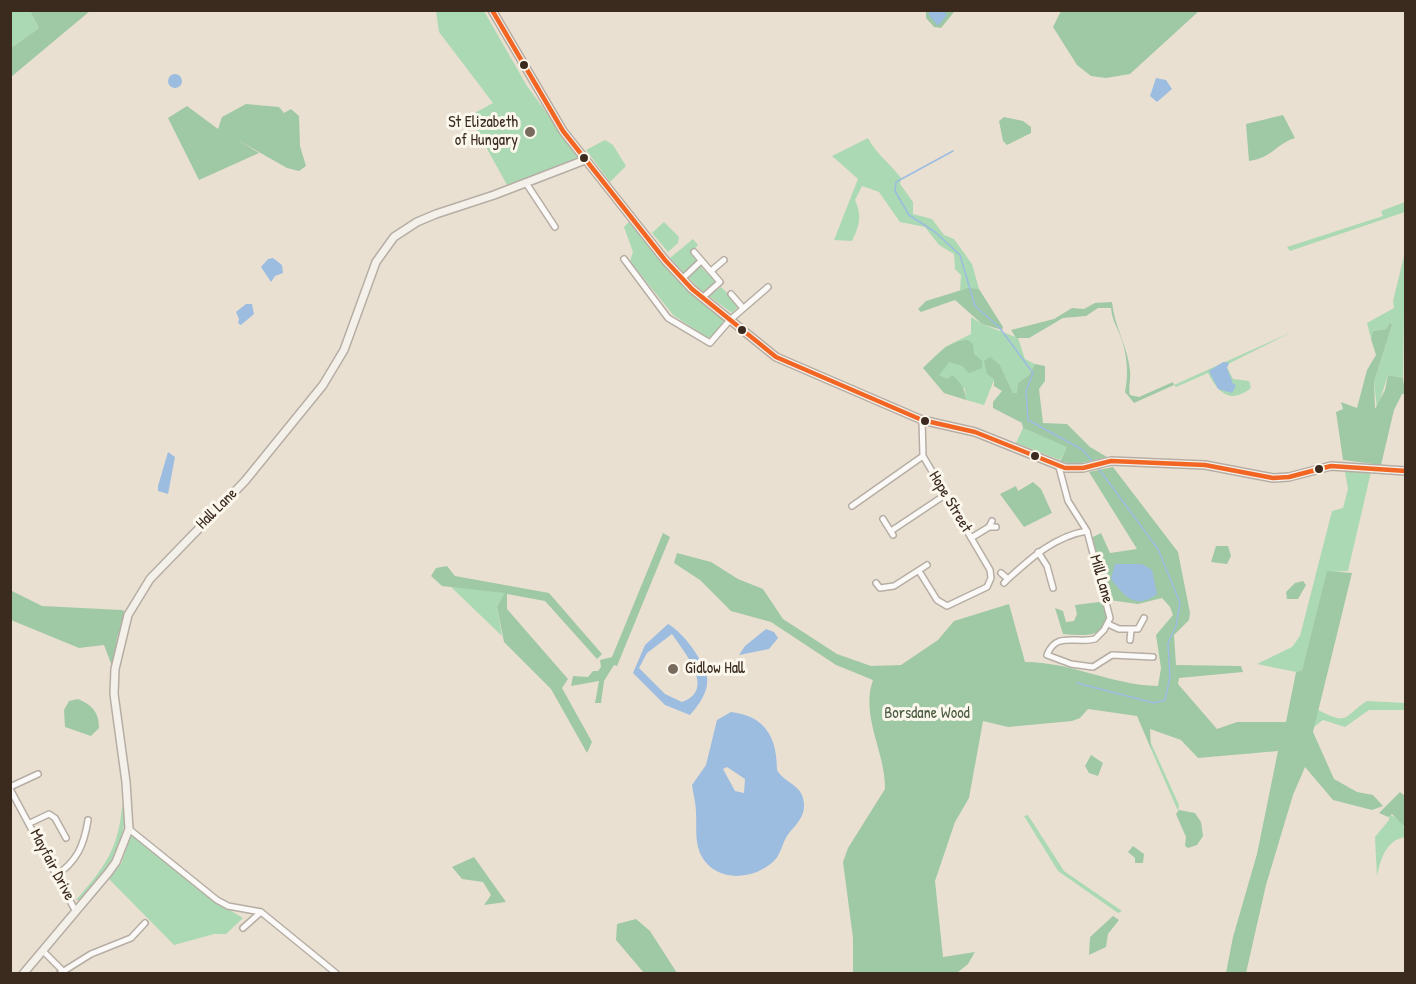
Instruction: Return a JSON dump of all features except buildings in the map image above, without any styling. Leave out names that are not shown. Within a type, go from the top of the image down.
[{"type":"main road","points":[[492,10],[535,86],[585,160],[682,279],[702,298],[776,357],[922,420],[975,432],[1059,467],[1077,468],[1107,462],[1205,465],[1273,478],[1289,477],[1331,466],[1406,471]]},
{"type":"main road","name":"Hall Lane","points":[[23,974],[116,862],[129,829],[126,782],[114,694],[122,631],[137,599],[163,563],[273,449],[334,370],[350,336],[369,277],[385,247],[394,237],[417,222],[436,214],[585,160]]},
{"type":"street","points":[[526,183],[555,227]]},
{"type":"street","points":[[694,252],[720,282],[702,298]]},
{"type":"street","points":[[624,259],[668,318],[710,343],[730,320],[768,287]]},
{"type":"street","points":[[711,271],[724,260]]},
{"type":"street","points":[[682,279],[701,261]]},
{"type":"street","points":[[731,294],[743,308]]},
{"type":"street","name":"Hope Street","points":[[919,571],[937,600],[947,606],[987,587],[991,580],[990,570],[923,456],[922,420]]},
{"type":"street","points":[[852,506],[923,456]]},
{"type":"street","name":"Mill Lane","points":[[1059,467],[1068,501],[1087,531],[1110,618],[1095,639],[1056,641],[1047,655],[1071,664],[1094,667],[1112,655],[1153,657]]},
{"type":"street","points":[[883,519],[892,533],[945,495]]},
{"type":"street","points":[[971,538],[992,525]]},
{"type":"street","points":[[1001,573],[1006,581],[1038,552],[1069,535],[1087,531]]},
{"type":"street","points":[[1038,552],[1047,566],[1053,588]]},
{"type":"street","points":[[876,583],[878,590],[894,585],[927,565]]},
{"type":"street","points":[[1107,624],[1131,630],[1140,627],[1144,618]]},
{"type":"street","points":[[1130,640],[1131,630]]},
{"type":"street","points":[[10,788],[38,774]]},
{"type":"street","name":"Mayfair Drive","points":[[10,788],[75,910]]},
{"type":"street","points":[[30,823],[49,814],[55,818],[66,838]]},
{"type":"street","points":[[55,876],[77,856],[86,838],[88,820]]},
{"type":"street","points":[[129,829],[217,900],[228,906],[258,912],[337,974]]},
{"type":"street","points":[[243,928],[258,912]]},
{"type":"street","points":[[43,951],[60,972],[91,954],[131,939],[145,923]]},
{"type":"street","points":[[139,930],[144,936]]},
{"type":"green space","points":[[1061,10],[1199,11],[1130,74],[1106,78],[1091,76],[1077,65],[1053,27]]},
{"type":"green space","points":[[10,11],[30,11],[39,28],[11,48]]},
{"type":"green space","points":[[30,11],[90,11],[11,77],[11,48],[39,28]]},
{"type":"green space","points":[[436,11],[484,11],[527,86],[580,158],[507,185],[469,116],[493,103],[439,32]]},
{"type":"green space","points":[[926,11],[954,12],[941,28],[934,27],[926,18]]},
{"type":"green space","points":[[246,104],[279,107],[284,113],[291,109],[299,116],[300,146],[306,166],[299,171],[287,168],[236,139],[259,153],[199,180],[168,118],[187,106],[218,129],[222,117]]},
{"type":"green space","points":[[1283,115],[1295,138],[1264,157],[1249,161],[1246,124]]},
{"type":"green space","points":[[1004,117],[1023,121],[1031,127],[1031,133],[1007,145],[1003,141],[999,121]]},
{"type":"green space","points":[[868,138],[901,178],[900,184],[913,202],[913,214],[932,219],[944,235],[954,239],[972,264],[979,289],[960,290],[961,275],[955,269],[954,254],[939,245],[925,227],[900,222],[879,192],[862,186],[855,200],[859,220],[852,241],[834,240],[858,179],[832,156]]},
{"type":"green space","points":[[605,140],[613,145],[626,166],[610,182],[586,150]]},
{"type":"green space","points":[[1405,202],[1405,212],[1290,251],[1287,247],[1383,216],[1381,211]]},
{"type":"green space","points":[[629,222],[679,281],[725,319],[714,336],[708,338],[673,315],[630,261],[633,252],[624,227]]},
{"type":"green space","points":[[664,222],[679,237],[678,243],[668,252],[652,233]]},
{"type":"green space","points":[[693,239],[698,245],[691,253],[697,262],[684,273],[670,258]]},
{"type":"green space","points":[[1405,252],[1403,378],[1388,375],[1377,409],[1374,382],[1392,325],[1386,329],[1373,331],[1371,339],[1367,323],[1394,308],[1393,301]]},
{"type":"green space","points":[[700,266],[717,283],[705,295],[688,277]]},
{"type":"green space","points":[[721,287],[740,305],[732,313],[709,296]]},
{"type":"green space","points":[[968,288],[979,289],[1003,327],[1002,330],[982,324],[955,300],[921,312],[918,309],[926,301]]},
{"type":"green space","points":[[1112,302],[1115,320],[1129,362],[1130,395],[1139,397],[1173,382],[1174,385],[1134,403],[1125,392],[1126,356],[1111,308],[1098,308],[1086,316],[1063,318],[1029,338],[1016,338],[1011,330],[1054,319],[1072,308],[1084,309],[1095,303]]},
{"type":"green space","points":[[971,317],[982,324],[1018,338],[1025,359],[1035,364],[1029,375],[1018,383],[1018,393],[1013,393],[1000,365],[984,405],[966,400],[965,389],[923,368],[945,347],[971,334]]},
{"type":"green space","points":[[1390,323],[1392,325],[1374,382],[1375,409],[1385,390],[1388,375],[1403,378],[1405,394],[1402,394],[1394,410],[1381,465],[1343,460],[1336,412],[1343,409],[1341,402],[1357,408],[1367,370],[1376,355],[1371,339],[1373,331],[1386,329]]},
{"type":"green space","points":[[1294,331],[1226,365],[1233,379],[1249,381],[1251,388],[1243,393],[1236,396],[1225,394],[1220,391],[1208,373],[1176,387],[1174,385]]},
{"type":"green space","points":[[968,340],[973,344],[974,354],[982,361],[982,368],[969,373],[962,366],[949,362],[939,375],[947,379],[952,375],[964,389],[966,400],[944,393],[923,368],[949,346]]},
{"type":"green space","points":[[990,357],[1000,365],[1013,393],[1017,393],[1018,383],[1029,375],[1035,364],[1045,366],[1045,381],[1039,389],[1043,423],[1067,424],[1090,447],[1107,457],[1078,464],[1060,462],[1067,447],[1023,428],[1022,423],[993,408],[993,402],[1002,391],[994,386],[994,379],[987,374],[984,361]]},
{"type":"green space","points":[[1023,428],[1068,447],[1060,460],[1016,443]]},
{"type":"green space","name":"Borsdane Wood","points":[[1113,467],[1178,552],[1190,613],[1189,620],[1174,635],[1176,665],[1241,666],[1243,672],[1179,678],[1178,684],[1217,729],[1237,722],[1286,722],[1296,672],[1302,670],[1327,571],[1352,573],[1313,732],[1334,779],[1357,792],[1373,795],[1383,806],[1372,810],[1333,800],[1305,767],[1293,795],[1266,885],[1246,973],[1226,973],[1233,937],[1257,854],[1278,751],[1198,758],[1181,740],[1150,729],[1151,749],[1137,716],[1088,709],[1080,718],[1072,721],[1008,727],[983,721],[969,798],[955,822],[935,881],[943,957],[975,952],[968,964],[957,973],[853,973],[853,938],[843,862],[848,848],[885,789],[882,762],[871,721],[870,694],[873,680],[836,665],[771,622],[731,611],[700,580],[674,563],[677,553],[711,562],[738,579],[763,589],[783,619],[837,654],[871,666],[901,665],[938,640],[954,621],[1009,604],[1025,662],[1059,666],[1124,682],[1158,686],[1161,668],[1156,635],[1173,615],[1170,607],[1162,598],[1138,604],[1109,600],[1091,538],[1101,533],[1110,553],[1137,549],[1089,472]]},
{"type":"green space","points":[[1345,472],[1371,472],[1348,571],[1327,572],[1302,670],[1296,672],[1257,664],[1292,647],[1300,636],[1332,511],[1343,508],[1348,489]]},
{"type":"green space","points":[[1033,482],[1041,489],[1052,513],[1024,527],[1000,494],[1016,486],[1018,491]]},
{"type":"green space","points":[[663,533],[670,537],[617,666],[614,665],[604,681],[601,703],[595,703],[599,681],[571,686],[573,676],[588,677],[601,667],[600,660],[612,657]]},
{"type":"green space","points":[[1216,546],[1228,546],[1231,556],[1227,564],[1211,562]]},
{"type":"green space","points":[[447,566],[455,576],[549,593],[602,654],[597,659],[545,601],[507,594],[507,609],[568,679],[562,688],[592,742],[587,753],[551,689],[504,642],[497,607],[505,593],[442,586],[431,576],[436,568]]},
{"type":"green space","points":[[1303,581],[1306,585],[1298,599],[1287,599],[1286,592],[1295,583]]},
{"type":"green space","points":[[451,587],[508,591],[497,607],[502,636]]},
{"type":"green space","points":[[10,590],[42,606],[126,612],[117,638],[113,669],[104,645],[79,648],[11,620]]},
{"type":"green space","points":[[1099,602],[1108,605],[1107,616],[1100,630],[1089,635],[1063,634],[1055,608],[1063,611],[1066,622],[1074,621],[1077,614],[1075,605]]},
{"type":"green space","points":[[78,699],[91,707],[98,718],[99,728],[91,736],[65,727],[64,710],[69,701]]},
{"type":"green space","points":[[1367,701],[1405,703],[1405,710],[1369,710],[1345,727],[1323,720],[1314,727],[1318,710],[1336,718],[1345,718]]},
{"type":"green space","points":[[1150,741],[1179,805],[1178,811],[1151,749]]},
{"type":"green space","points":[[1091,755],[1103,763],[1098,776],[1089,773],[1085,766]]},
{"type":"green space","points":[[1400,792],[1405,796],[1405,827],[1392,814],[1388,817],[1379,813]]},
{"type":"green space","points":[[126,806],[122,835],[113,857],[82,900],[76,900],[108,858],[117,835],[122,807]]},
{"type":"green space","points":[[1179,810],[1195,813],[1201,822],[1203,836],[1197,845],[1188,848],[1185,846],[1186,837],[1176,814]]},
{"type":"green space","points":[[1389,814],[1403,822],[1405,837],[1389,846],[1382,858],[1377,877],[1375,837],[1389,820]]},
{"type":"green space","points":[[1028,815],[1064,871],[1122,911],[1118,913],[1058,871],[1024,816]]},
{"type":"green space","points":[[131,835],[216,902],[243,918],[226,934],[214,934],[174,945],[109,879],[121,864]]},
{"type":"green space","points":[[1133,846],[1144,854],[1143,863],[1135,863],[1135,858],[1128,852]]},
{"type":"green space","points":[[474,857],[506,902],[484,905],[491,895],[483,882],[462,879],[452,867]]},
{"type":"green space","points":[[1113,916],[1119,920],[1108,934],[1106,947],[1089,955],[1090,937]]},
{"type":"green space","points":[[636,919],[650,931],[677,973],[644,973],[616,940],[617,924]]},
{"type":"water","points":[[943,10],[947,15],[938,26],[928,14],[932,11]]},
{"type":"water","points":[[175,74],[180,76],[182,81],[180,86],[175,88],[170,86],[168,81],[170,76]]},
{"type":"water","points":[[1156,78],[1166,80],[1172,89],[1157,102],[1150,96]]},
{"type":"water","points":[[273,258],[282,265],[283,273],[275,276],[271,282],[261,267],[268,259]]},
{"type":"water","points":[[246,304],[252,304],[254,314],[241,325],[238,323],[236,312]]},
{"type":"water","points":[[1223,362],[1229,363],[1227,368],[1233,384],[1236,385],[1232,393],[1218,389],[1209,371]]},
{"type":"water","points":[[168,452],[175,457],[168,494],[158,491],[158,486]]},
{"type":"water","points":[[1115,564],[1142,564],[1152,570],[1157,594],[1143,601],[1126,596],[1111,579]]},
{"type":"water","points":[[668,624],[680,633],[697,655],[705,670],[707,682],[703,697],[690,715],[665,705],[633,673],[645,645]],"holes":[[[672,634],[690,660],[697,680],[697,689],[692,696],[682,702],[665,694],[639,668],[647,653]]]},
{"type":"water","points":[[766,629],[774,632],[778,638],[769,649],[739,655],[745,646]]},
{"type":"water","points":[[731,712],[743,714],[760,723],[767,730],[775,748],[777,770],[797,788],[803,797],[803,814],[787,836],[774,861],[746,875],[726,875],[717,871],[702,857],[698,846],[692,785],[706,765],[717,720]],"holes":[[[727,767],[745,779],[744,793],[735,791],[723,769]]]},
{"type":"waterway","points":[[953,151],[896,182],[895,191],[909,215],[935,232],[960,255],[975,306],[999,327],[1033,373],[1026,391],[1028,420],[1083,450],[1092,461]]},
{"type":"waterway","points":[[1077,683],[1154,703],[1165,700],[1170,677],[1168,643],[1176,626],[1180,603],[1158,549],[1099,469]]},
{"type":"transit line","points":[[492,10],[563,131],[665,260],[692,289],[776,357],[922,420],[975,432],[1065,468],[1083,468],[1111,461],[1205,465],[1273,478],[1289,477],[1331,466],[1406,471]]},
{"type":"place","name":"St Elizabeth of Hungary","points":[[530,132]]},
{"type":"place","name":"Gidlow Hall","points":[[673,669]]}]
